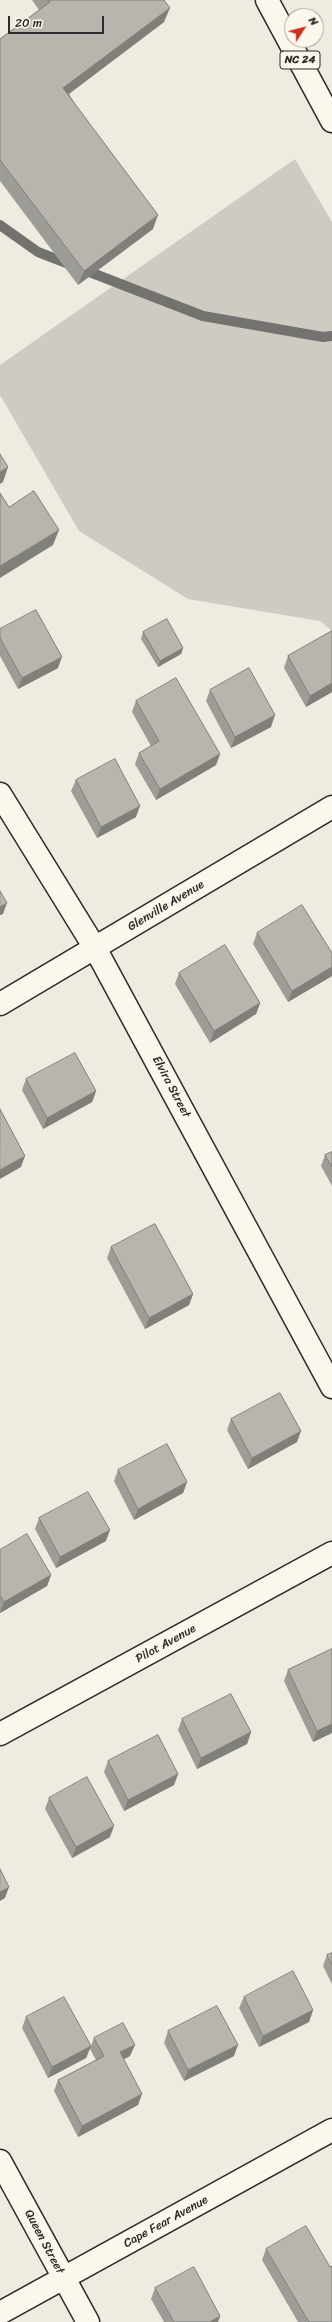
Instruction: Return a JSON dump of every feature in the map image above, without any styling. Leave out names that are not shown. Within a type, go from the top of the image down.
[{"type":"street","name":"NC 24","points":[[267,0],[332,121]]},
{"type":"street","name":"Elvira Street","points":[[0,794],[95,948],[332,1387]]},
{"type":"street","name":"Glenville Avenue","points":[[0,1004],[332,807]]},
{"type":"street","name":"Pilot Avenue","points":[[0,1734],[332,1553]]},
{"type":"street","name":"Cape Fear Avenue","points":[[0,2313],[332,2130]]},
{"type":"street","name":"Queen Street","points":[[0,2161],[88,2322]]},
{"type":"shaded area","points":[[295,159],[332,222],[332,631],[320,621],[188,599],[79,531],[0,395],[0,365]]},
{"type":"building","points":[[48,0],[164,0],[170,8],[63,88],[158,215],[84,271],[0,160],[0,39],[50,2]]},
{"type":"building","points":[[0,454],[8,467],[0,472]]},
{"type":"building","points":[[34,491],[59,530],[0,566],[0,493],[9,507]]},
{"type":"building","points":[[36,610],[62,657],[22,678],[0,638],[0,629]]},
{"type":"building","points":[[167,619],[183,648],[160,661],[143,632]]},
{"type":"building","points":[[332,631],[332,683],[310,696],[288,656]]},
{"type":"building","points":[[249,668],[275,715],[235,737],[210,690]]},
{"type":"building","points":[[176,678],[220,754],[160,789],[139,753],[159,741],[136,701]]},
{"type":"building","points":[[115,759],[140,806],[101,827],[76,780]]},
{"type":"building","points":[[0,891],[7,903],[0,907]]},
{"type":"building","points":[[302,905],[332,953],[332,967],[292,991],[257,933]]},
{"type":"building","points":[[225,945],[260,1003],[214,1031],[179,973]]},
{"type":"building","points":[[75,1053],[96,1091],[47,1118],[26,1079]]},
{"type":"building","points":[[0,1109],[25,1156],[0,1170]]},
{"type":"building","points":[[332,1152],[332,1167],[325,1155]]},
{"type":"building","points":[[155,1224],[193,1294],[149,1318],[111,1247]]},
{"type":"building","points":[[280,1393],[301,1431],[252,1458],[231,1419]]},
{"type":"building","points":[[167,1444],[187,1482],[138,1509],[118,1470]]},
{"type":"building","points":[[88,1492],[110,1530],[60,1557],[39,1518]]},
{"type":"building","points":[[27,1534],[51,1575],[4,1602],[0,1595],[0,1550]]},
{"type":"building","points":[[332,1649],[332,1724],[317,1731],[288,1670]]},
{"type":"building","points":[[231,1694],[251,1732],[201,1758],[182,1719]]},
{"type":"building","points":[[158,1735],[178,1774],[128,1800],[108,1761]]},
{"type":"building","points":[[87,1777],[114,1826],[76,1847],[49,1798]]},
{"type":"building","points":[[0,1869],[9,1887],[0,1892]]},
{"type":"building","points":[[332,1953],[332,1965],[327,1955]]},
{"type":"building","points":[[293,1971],[313,2010],[263,2036],[244,1997]]},
{"type":"building","points":[[64,1997],[91,2046],[52,2067],[26,2017]]},
{"type":"building","points":[[217,2006],[238,2045],[188,2070],[168,2031]]},
{"type":"building","points":[[123,2023],[135,2045],[120,2052],[142,2094],[82,2126],[58,2080],[104,2056],[94,2038]]},
{"type":"building","points":[[306,2226],[330,2267],[332,2266],[332,2322],[309,2322],[266,2249]]},
{"type":"building","points":[[194,2267],[220,2316],[210,2322],[174,2322],[155,2288]]},
{"type":"waterway","points":[[0,225],[38,252],[203,316],[323,337],[332,336]]}]
